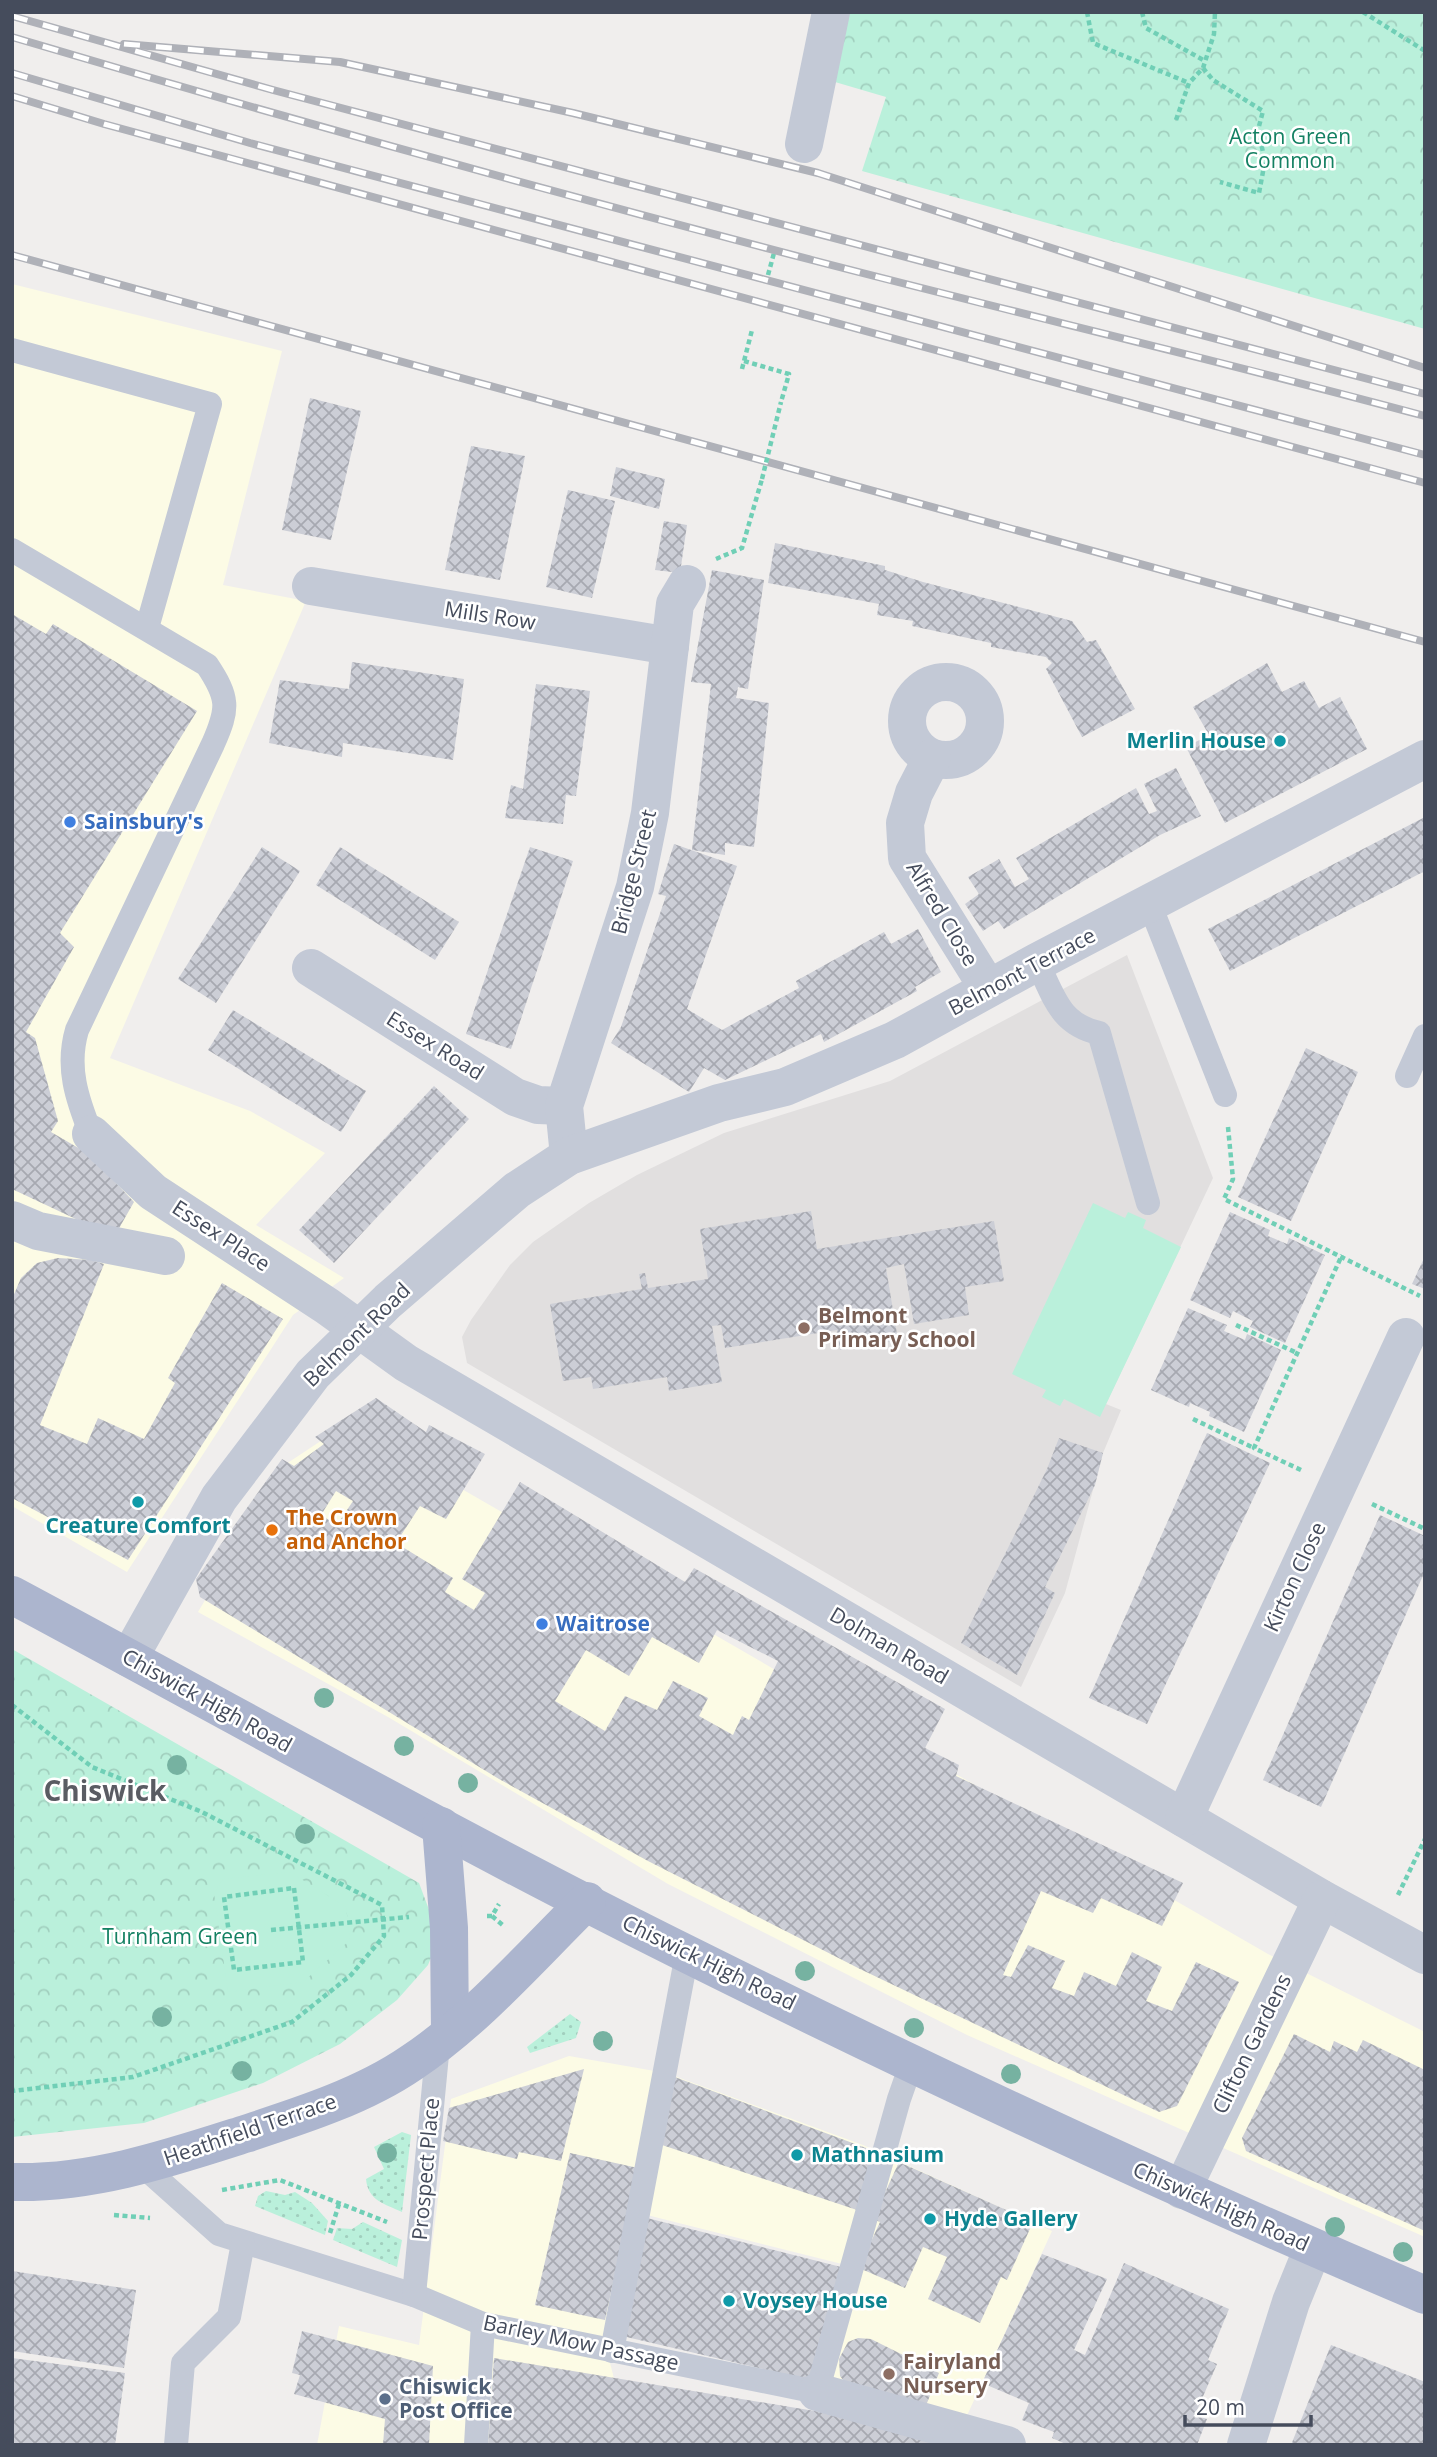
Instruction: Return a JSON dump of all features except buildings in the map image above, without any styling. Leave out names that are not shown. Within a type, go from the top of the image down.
[{"type":"main road","name":"Chiswick High Road","points":[[12,1595],[298,1752],[687,1954],[1181,2190],[1425,2295]]},
{"type":"main road","points":[[441,1826],[449,1928],[444,2038]]},
{"type":"main road","name":"Heathfield Terrace","points":[[12,2182],[40,2183],[144,2167],[315,2112],[409,2065],[444,2038],[587,1901]]},
{"type":"street","points":[[804,144],[831,12]]},
{"type":"street","name":"Bridge Street","points":[[586,1150],[564,1106],[635,887],[650,813],[675,604],[687,584]]},
{"type":"street","name":"Mills Row","points":[[311,586],[670,646]]},
{"type":"street","name":"Alfred Close","points":[[932,758],[914,793],[905,823],[906,858],[988,988]]},
{"type":"street","name":"Belmont Terrace","points":[[586,1150],[719,1103],[785,1087],[895,1041],[988,988],[1425,759]]},
{"type":"street","name":"Essex Road","points":[[312,968],[515,1097],[538,1105],[564,1106]]},
{"type":"street","name":"Essex Place","points":[[91,1134],[153,1192],[327,1306],[357,1331]]},
{"type":"street","name":"Belmont Road","points":[[129,1658],[219,1498],[313,1374],[357,1331],[517,1190],[586,1150]]},
{"type":"street","points":[[12,1220],[38,1231],[166,1256]]},
{"type":"street","name":"Dolman Road","points":[[357,1331],[418,1371],[1322,1899],[1425,1955]]},
{"type":"street","name":"Kirton Close","points":[[1184,1818],[1406,1337]]},
{"type":"street","name":"Clifton Gardens","points":[[1181,2190],[1322,1899]]},
{"type":"street","points":[[1247,2445],[1291,2302],[1313,2248]]},
{"type":"street","name":"Barley Mow Passage","points":[[817,2392],[1007,2445]]},
{"type":"lane","points":[[12,350],[210,404],[147,628]]},
{"type":"lane","points":[[12,550],[207,665],[220,685],[226,702],[225,717],[77,1030],[73,1046],[73,1081],[91,1134]]},
{"type":"lane","points":[[1150,905],[1225,1095]]},
{"type":"lane","points":[[1037,962],[1061,1011],[1079,1028],[1100,1033],[1148,1203]]},
{"type":"lane","points":[[1407,1076],[1425,1036]]},
{"type":"lane","points":[[612,2351],[687,1954]]},
{"type":"lane","name":"Prospect Place","points":[[414,2295],[444,2038]]},
{"type":"lane","points":[[817,2392],[899,2099],[912,2062]]},
{"type":"lane","name":"Barley Mow Passage","points":[[144,2167],[219,2234],[243,2244],[414,2295],[483,2324],[817,2392]]},
{"type":"lane","points":[[176,2445],[183,2363],[229,2317],[243,2244]]},
{"type":"lane","points":[[475,2445],[483,2324]]},
{"type":"path","points":[[1087,12],[1093,43],[1189,83]]},
{"type":"path","points":[[1142,12],[1146,28],[1205,61]]},
{"type":"path","points":[[1177,120],[1189,83],[1203,68],[1214,34],[1215,12]]},
{"type":"path","points":[[1363,12],[1425,51]]},
{"type":"path","points":[[1203,68],[1213,80],[1263,111],[1258,130],[1265,161],[1258,193],[1220,182]]},
{"type":"path","points":[[768,275],[774,253]]},
{"type":"path","points":[[742,369],[752,330]]},
{"type":"path","points":[[743,548],[789,374],[744,360]]},
{"type":"path","points":[[1225,1095],[1233,1179],[1224,1199],[1342,1255],[1424,1298],[1406,1337]]},
{"type":"path","points":[[1254,1448],[1342,1255]]},
{"type":"path","points":[[1236,1325],[1297,1353]]},
{"type":"path","points":[[1193,1419],[1425,1529]]},
{"type":"path","points":[[12,1705],[92,1767],[202,1812],[382,1905],[384,1936],[351,1975],[292,2022],[133,2077],[12,2091]]},
{"type":"path","points":[[1395,1901],[1425,1839]]},
{"type":"path","points":[[294,1888],[299,1927],[303,1962],[234,1970],[224,1897],[294,1888]]},
{"type":"path","points":[[492,1916],[508,1930]]},
{"type":"path","points":[[271,1930],[383,1919]]},
{"type":"path","points":[[220,2191],[281,2180],[399,2226]]},
{"type":"path","points":[[330,2236],[339,2204]]},
{"type":"shaded area","points":[[12,284],[282,351],[223,585],[306,601],[110,1058],[250,1111],[325,1153],[256,1225],[344,1278],[293,1315],[127,1572],[12,1506]]},
{"type":"shaded area","name":"Belmont Primary School","points":[[1127,955],[1213,1178],[1106,1404],[1121,1410],[1103,1453],[1065,1593],[1021,1687],[467,1363],[462,1337],[510,1265],[533,1242],[589,1203],[637,1175],[724,1133],[890,1081]]},
{"type":"shaded area","points":[[345,1425],[375,1439],[1268,1954],[1425,2032],[1425,2237],[967,2035],[668,1884],[388,1717],[198,1612],[286,1464]]},
{"type":"shaded area","points":[[569,2056],[666,2073],[863,2145],[1052,2231],[964,2422],[825,2385],[850,2266],[639,2213],[608,2355],[631,2445],[317,2445],[339,2326],[419,2345],[451,2099]]},
{"type":"green space","name":"Acton Green Common","points":[[849,12],[1425,12],[1425,329],[862,171],[886,97],[835,82]]},
{"type":"green space","points":[[1093,1203],[1125,1218],[1128,1212],[1146,1220],[1143,1228],[1181,1247],[1100,1417],[1064,1399],[1060,1406],[1042,1397],[1046,1390],[1012,1374]]},
{"type":"green space","name":"Turnham Green","points":[[12,1649],[419,1883],[431,1915],[436,1945],[428,1965],[397,2000],[340,2044],[263,2083],[144,2123],[12,2137]]},
{"type":"green space","points":[[290,1872],[346,1907],[350,1940],[303,1982],[228,1992],[214,1893],[223,1879]]},
{"type":"green space","points":[[570,2014],[581,2022],[576,2038],[530,2053],[527,2047]]},
{"type":"green space","points":[[402,2132],[411,2135],[402,2212],[374,2197],[366,2179],[384,2169],[374,2147]]},
{"type":"green space","points":[[266,2191],[285,2195],[295,2192],[312,2203],[328,2221],[325,2235],[255,2206],[258,2196]]},
{"type":"green space","points":[[363,2222],[402,2240],[397,2267],[333,2240],[337,2228],[352,2229]]},
{"type":"railway","points":[[12,16],[273,90],[1425,394]]},
{"type":"railway","points":[[12,37],[611,207],[1425,416]]},
{"type":"railway","points":[[124,44],[340,62],[573,113],[818,173],[1425,368]]},
{"type":"railway","points":[[12,73],[250,143],[1425,455]]},
{"type":"railway","points":[[12,96],[104,124],[1425,483]]},
{"type":"railway","points":[[12,255],[1425,642]]},
{"type":"place","name":"Merlin House","points":[[1280,741]]},
{"type":"place","name":"Sainsbury's","points":[[70,822]]},
{"type":"place","name":"Belmont Primary School","points":[[804,1328]]},
{"type":"place","name":"Creature Comfort","points":[[138,1502]]},
{"type":"place","name":"The Crown and Anchor","points":[[272,1530]]},
{"type":"place","name":"Waitrose","points":[[542,1624]]},
{"type":"place","name":"Mathnasium","points":[[797,2155]]},
{"type":"place","name":"Hyde Gallery","points":[[930,2219]]},
{"type":"place","name":"Voysey House","points":[[729,2301]]},
{"type":"place","name":"Fairyland Nursery","points":[[889,2374]]},
{"type":"place","name":"Chiswick Post Office","points":[[385,2399]]},
{"type":"district","name":"Chiswick","points":[[105,1791]]}]
